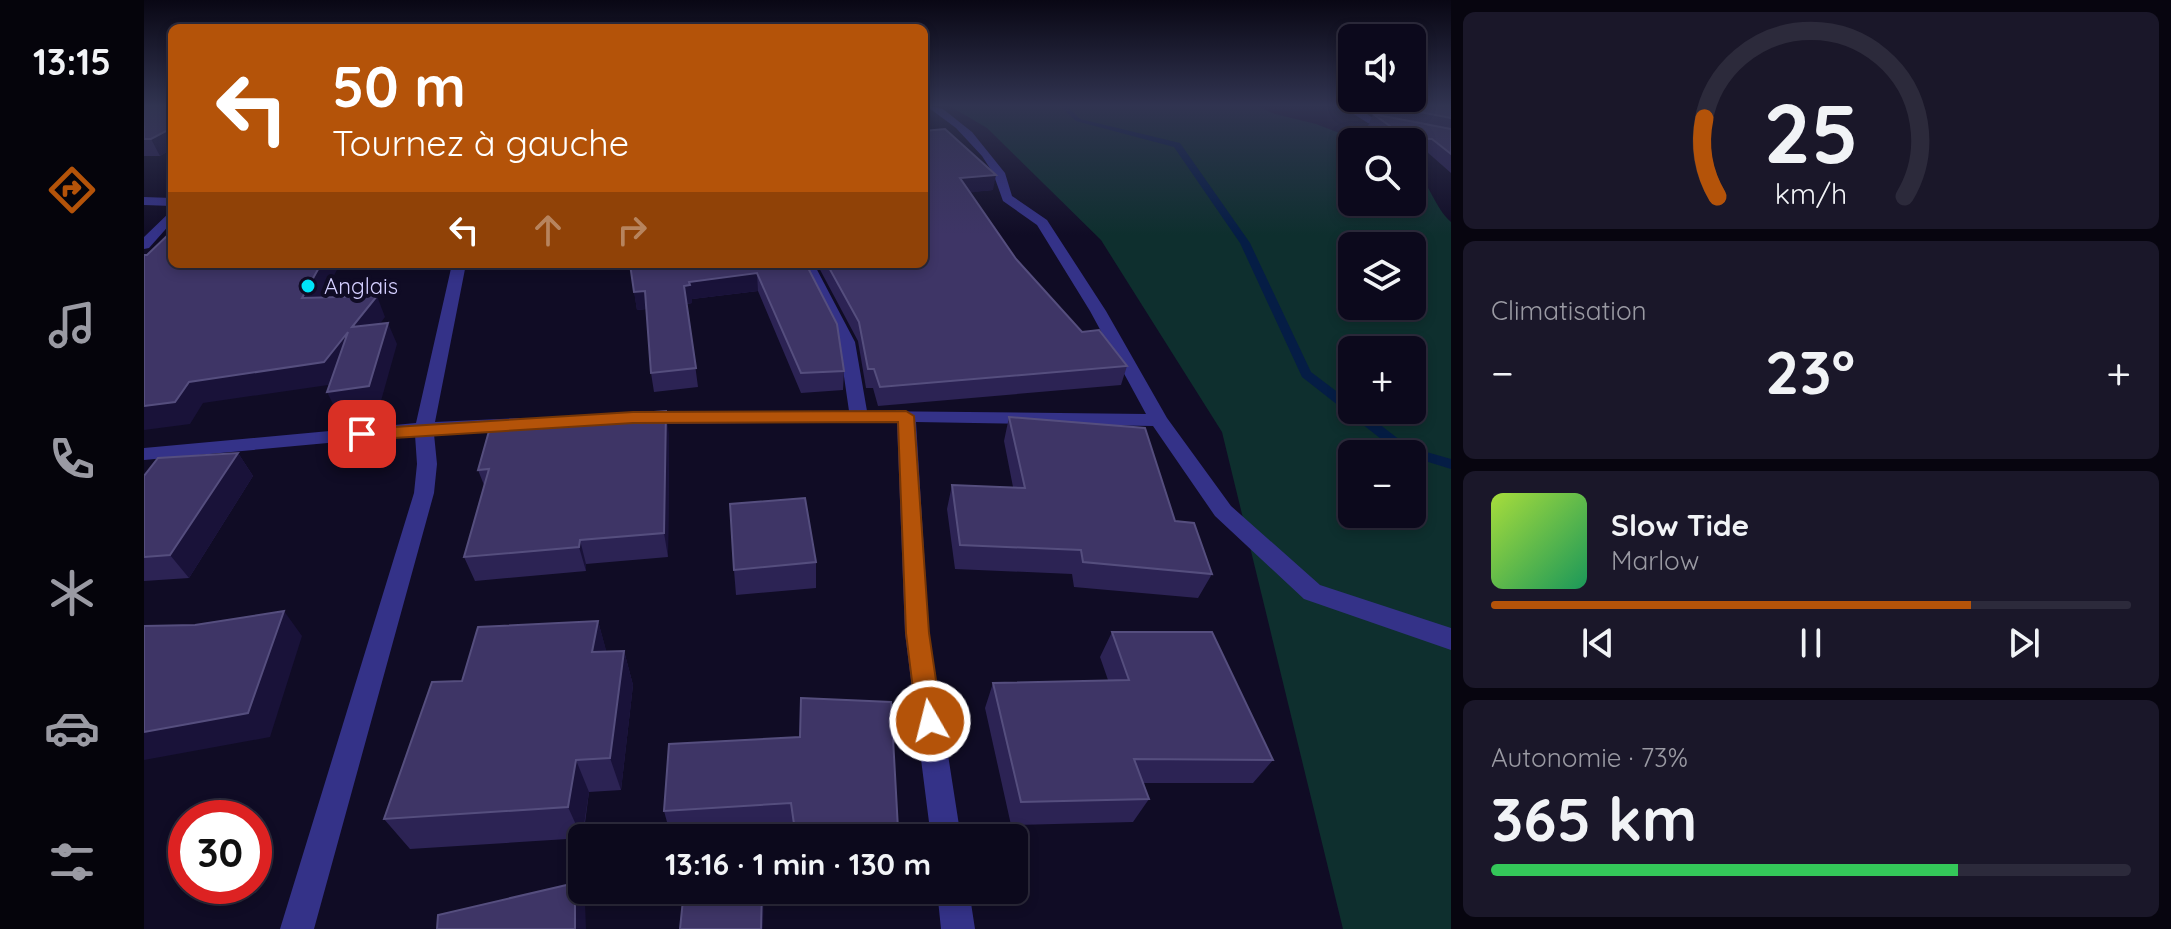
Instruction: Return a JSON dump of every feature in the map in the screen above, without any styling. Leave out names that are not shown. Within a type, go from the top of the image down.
[{"type":"street","points":[[980,148],[1002,177],[1007,198],[1031,212],[1042,223],[1098,311],[1159,420],[1223,511],[1312,592],[1451,639]]},
{"type":"street","points":[[144,201],[168,202]]},
{"type":"street","points":[[144,245],[168,218]]},
{"type":"street","points":[[297,929],[424,493],[427,464],[424,428],[458,268]]},
{"type":"street","points":[[809,268],[847,342],[859,417]]},
{"type":"street","points":[[618,418],[906,416],[1159,420]]},
{"type":"street","points":[[906,416],[917,633],[944,824]]},
{"type":"street","points":[[144,454],[424,428],[543,422]]},
{"type":"street","points":[[955,904],[958,929]]},
{"type":"green space","points":[[1008,148],[1338,148],[1338,216],[1426,216],[1426,186],[1451,222],[1451,929],[1343,929],[1222,432],[1101,240]]},
{"type":"building","points":[[928,148],[966,148],[996,175],[960,178],[1016,259],[1082,332],[1099,330],[1127,366],[880,387],[874,369],[868,369],[859,322],[829,268],[928,268]]},
{"type":"building","points":[[168,235],[168,268],[319,268],[302,298],[377,296],[352,327],[388,323],[369,386],[327,392],[348,332],[324,362],[189,382],[175,402],[144,406],[144,255]]},
{"type":"building","points":[[631,268],[808,268],[837,324],[844,371],[801,373],[757,273],[689,282],[690,285],[684,286],[696,368],[651,373],[645,291],[634,292]]},
{"type":"building","points":[[666,411],[664,533],[580,540],[579,547],[464,557],[489,469],[478,470],[491,424]]},
{"type":"building","points":[[1009,417],[1145,428],[1175,521],[1194,523],[1212,574],[1083,562],[1081,550],[960,545],[952,485],[1025,488]]},
{"type":"building","points":[[238,453],[170,555],[144,557],[144,476],[158,458]]},
{"type":"building","points":[[805,498],[816,562],[734,570],[730,504]]},
{"type":"building","points":[[284,611],[248,713],[144,732],[144,626],[195,625]]},
{"type":"building","points":[[598,621],[592,652],[624,651],[610,758],[576,760],[568,807],[384,819],[432,682],[462,681],[478,627]]},
{"type":"building","points":[[1112,632],[1212,632],[1273,760],[1134,759],[1149,799],[1021,802],[993,683],[1129,680]]},
{"type":"building","points":[[801,698],[891,702],[898,824],[794,824],[791,803],[664,811],[669,744],[800,737]]},
{"type":"building","points":[[568,885],[568,904],[575,904],[575,929],[437,929],[438,915]]},
{"type":"building","points":[[683,904],[762,904],[761,929],[680,929]]},
{"type":"waterway","points":[[1179,148],[1245,243],[1306,374],[1338,398]]},
{"type":"waterway","points":[[1371,424],[1404,450],[1451,464]]},
{"type":"place","name":"Anglais","points":[[308,286]]},
{"type":"route","points":[[362,434],[633,418],[906,416],[917,633],[930,721]]}]
